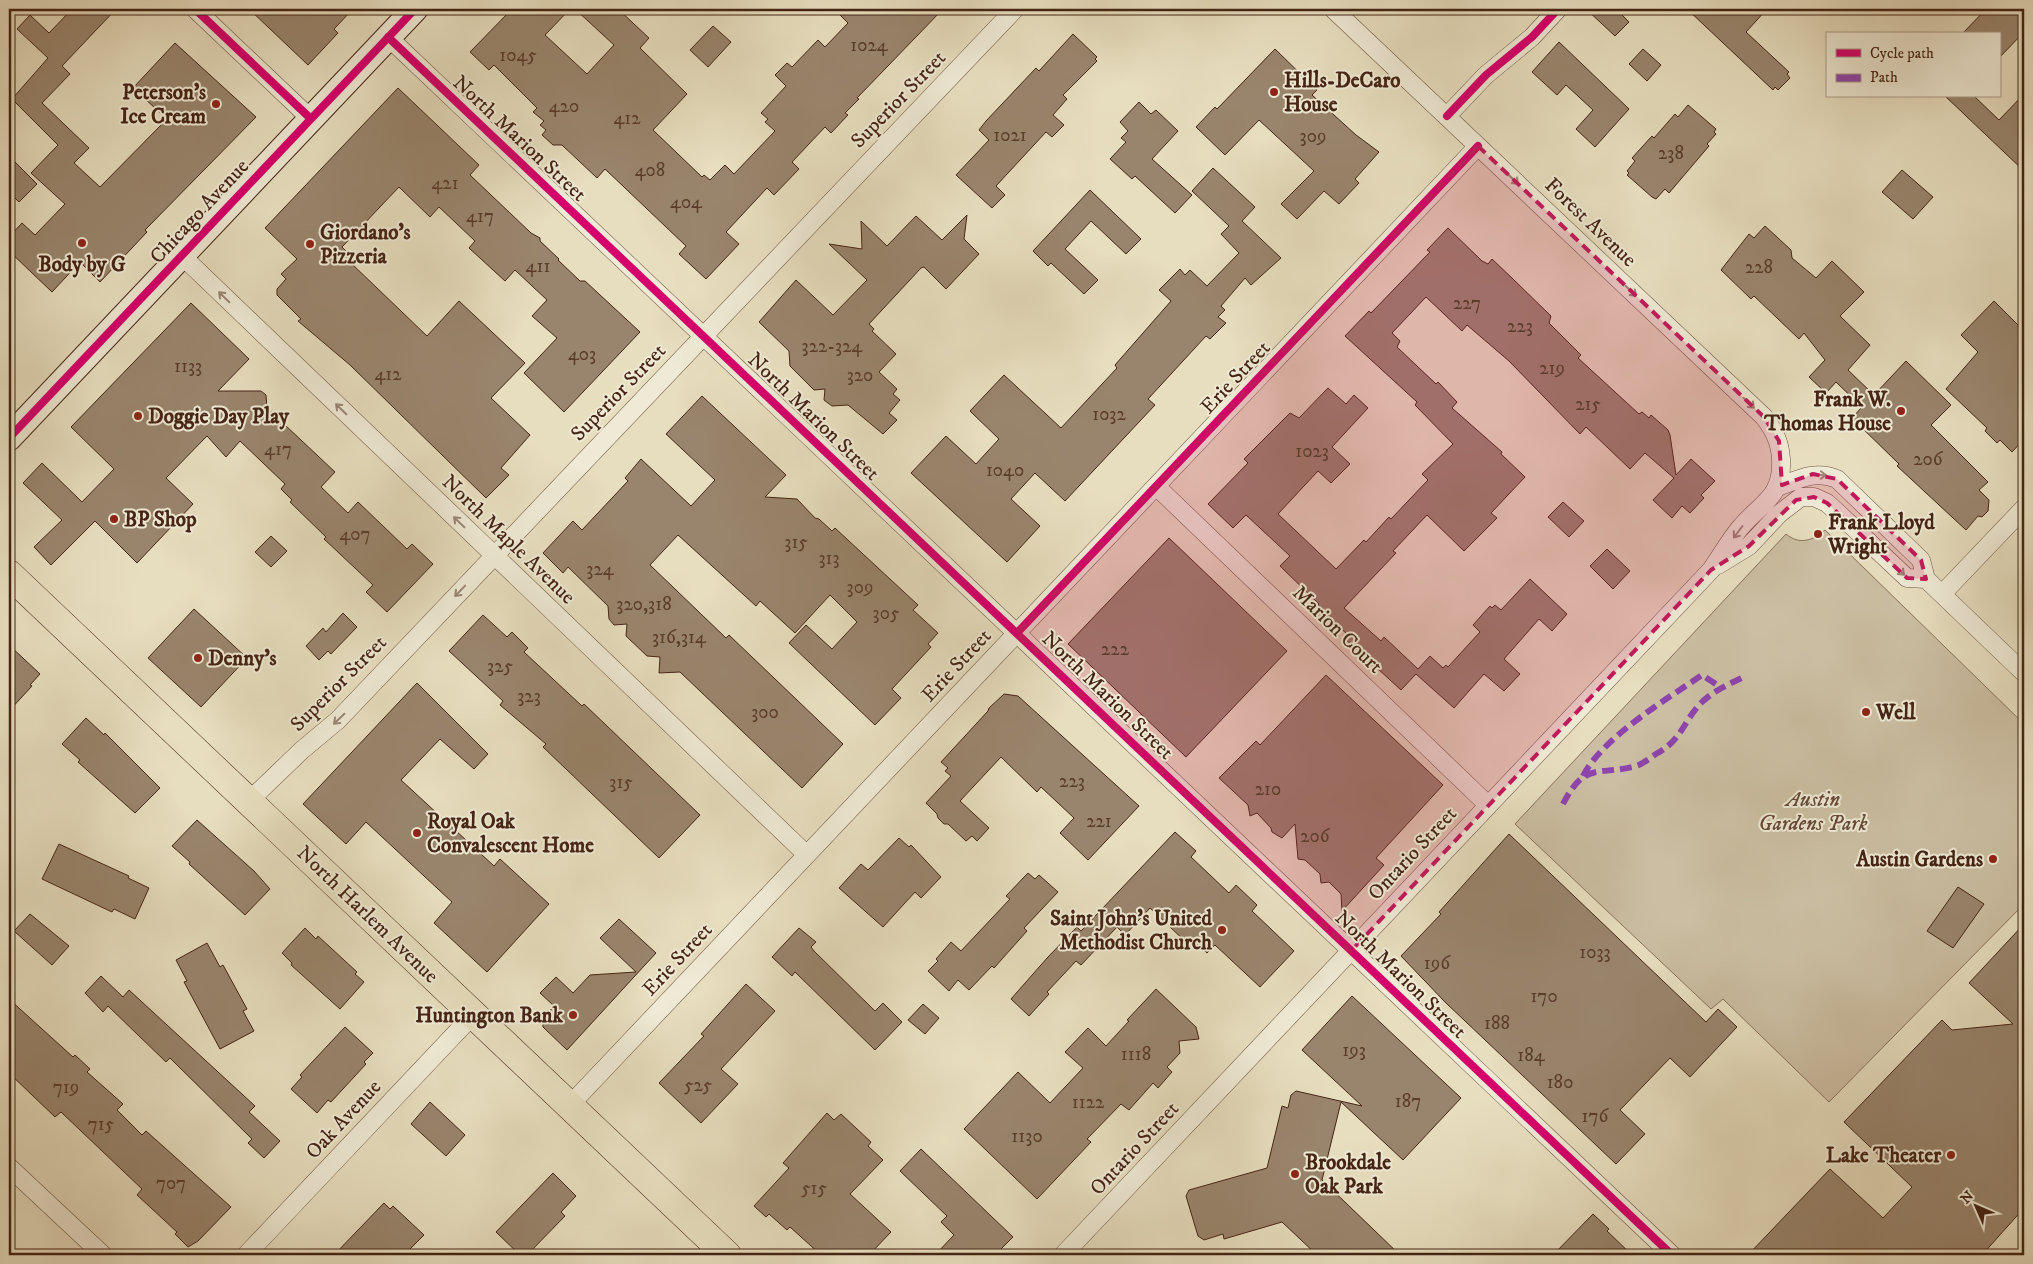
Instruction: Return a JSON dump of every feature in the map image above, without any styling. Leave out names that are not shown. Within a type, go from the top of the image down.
[{"type":"main road","name":"Chicago Avenue","points":[[9,438],[415,9]]},
{"type":"main road","name":"North Harlem Avenue","points":[[9,574],[727,1255]]},
{"type":"street","points":[[195,9],[310,118]]},
{"type":"street","name":"Superior Street","points":[[249,801],[302,750],[338,720],[1015,9]]},
{"type":"street","name":"Forest Avenue","points":[[1333,9],[1764,417],[1773,428],[1778,441],[1782,477],[1774,492]]},
{"type":"street","points":[[1447,116],[1486,76],[1532,37],[1558,9]]},
{"type":"street","name":"North Marion Street","points":[[388,37],[1672,1255]]},
{"type":"street","name":"Erie Street","points":[[569,1106],[1478,146]]},
{"type":"street","name":"North Maple Avenue","points":[[181,255],[807,855]]},
{"type":"street","points":[[1774,492],[1813,474],[1825,474],[1837,479],[1921,560],[1926,579],[2024,673]]},
{"type":"street","name":"Marion Court","points":[[1156,486],[1488,806]]},
{"type":"street","name":"Ontario Street","points":[[1063,1255],[1711,570],[1739,529],[1774,492]]},
{"type":"street","name":"Ontario Street","points":[[1711,570],[1749,546],[1779,514],[1796,500],[1814,497],[1827,503],[1846,521]]},
{"type":"street","points":[[1862,504],[1846,521],[1907,578],[1926,579]]},
{"type":"street","points":[[1942,594],[2024,508]]},
{"type":"street","name":"Oak Avenue","points":[[246,1255],[473,1015]]},
{"type":"street","points":[[9,1167],[102,1255]]},
{"type":"highlighted area","points":[[1478,146],[1764,417],[1779,441],[1782,485],[1813,474],[1837,479],[1921,560],[1926,579],[1907,578],[1827,503],[1814,497],[1796,500],[1749,546],[1711,570],[1351,951],[1017,633]]},
{"type":"green space","name":"Austin Gardens Park","points":[[1825,530],[2024,724],[2024,904],[1829,1102],[1723,999],[1711,1009],[1515,824],[1786,534],[1796,540],[1806,540],[1816,537]]},
{"type":"building","points":[[72,9],[116,9],[62,66],[70,74],[42,103],[89,148],[74,163],[100,187],[167,119],[133,88],[175,43],[256,117],[145,230],[147,232],[100,282],[80,262],[52,292],[9,251],[9,237],[22,223],[35,235],[65,204],[31,173],[58,145],[12,99],[48,58],[17,29],[30,15],[49,33]]},
{"type":"building","points":[[249,9],[353,9],[334,29],[338,33],[308,65]]},
{"type":"building","points":[[512,9],[570,9],[545,35],[587,74],[614,45],[575,9],[618,9],[649,38],[640,48],[687,94],[653,130],[702,177],[704,175],[710,180],[725,165],[734,174],[775,131],[765,122],[768,119],[761,113],[786,86],[775,75],[787,63],[792,67],[818,40],[825,47],[848,23],[834,9],[943,9],[857,98],[859,99],[845,113],[848,115],[831,133],[825,127],[792,162],[799,169],[774,195],[767,188],[726,232],[739,244],[706,279],[679,254],[686,246],[605,169],[597,178],[562,145],[553,145],[542,135],[546,130],[540,125],[544,121],[533,112],[537,108],[494,65],[489,70],[470,52]]},
{"type":"building","points":[[1586,9],[1616,9],[1629,22],[1615,36]]},
{"type":"building","points":[[1687,9],[1767,9],[1746,32],[1789,72],[1787,74],[1790,78],[1778,90],[1775,87],[1773,90]]},
{"type":"building","points":[[1986,9],[2024,9],[2024,32],[2000,57],[2000,32],[1964,32]]},
{"type":"building","points":[[713,26],[731,42],[708,67],[690,50]]},
{"type":"building","points":[[1073,34],[1097,57],[1095,59],[1097,61],[1063,95],[1067,99],[1053,115],[1064,125],[1052,137],[1046,132],[996,186],[1005,195],[992,208],[956,175],[989,140],[979,130],[986,121],[1036,68],[1039,71]]},
{"type":"building","points":[[1559,42],[1629,109],[1595,147],[1576,129],[1593,110],[1566,85],[1557,95],[1532,72]]},
{"type":"building","points":[[1275,49],[1317,90],[1312,95],[1356,135],[1379,152],[1355,179],[1359,183],[1339,204],[1324,191],[1297,219],[1281,204],[1314,171],[1259,120],[1225,155],[1196,127],[1215,107],[1217,109]]},
{"type":"building","points":[[1643,49],[1661,65],[1647,81],[1629,64]]},
{"type":"building","points":[[398,88],[479,165],[470,175],[531,233],[540,238],[540,241],[580,281],[585,281],[640,332],[564,412],[524,373],[557,338],[532,316],[547,300],[515,270],[505,281],[469,248],[475,241],[439,207],[430,217],[399,187],[342,247],[355,260],[352,264],[427,336],[459,301],[525,363],[491,398],[530,435],[501,468],[509,475],[486,498],[350,365],[298,321],[301,319],[277,295],[277,289],[286,279],[281,274],[297,259],[265,228]]},
{"type":"building","points":[[2024,94],[2024,171],[1947,98],[1976,98],[1999,120]]},
{"type":"building","points":[[1139,102],[1151,114],[1156,110],[1178,131],[1152,159],[1192,195],[1175,213],[1135,176],[1132,179],[1110,159],[1126,142],[1121,138],[1128,131],[1120,122]]},
{"type":"building","points":[[1688,105],[1716,129],[1714,132],[1716,134],[1707,144],[1709,146],[1669,193],[1665,189],[1656,199],[1627,175],[1629,173],[1627,171],[1635,161],[1632,158],[1652,136],[1654,138],[1675,114],[1678,117]]},
{"type":"building","points":[[9,156],[37,184],[19,202],[9,192]]},
{"type":"building","points":[[1213,168],[1255,207],[1242,221],[1281,258],[1251,285],[1245,278],[1221,306],[1225,310],[1218,317],[1226,323],[1210,339],[1206,336],[1148,399],[1155,405],[1065,501],[1035,473],[1011,499],[1040,526],[1007,562],[911,473],[946,436],[976,464],[999,439],[970,411],[1004,375],[1061,428],[1117,368],[1115,365],[1171,301],[1159,290],[1180,269],[1185,275],[1190,270],[1207,286],[1239,253],[1221,234],[1229,226],[1192,191]]},
{"type":"building","points":[[1902,170],[1933,197],[1913,219],[1882,192]]},
{"type":"building","points":[[1090,190],[1141,239],[1126,254],[1091,221],[1065,249],[1098,280],[1084,294],[1051,263],[1048,266],[1033,251]]},
{"type":"building","points":[[967,215],[964,239],[979,254],[946,289],[924,267],[921,268],[869,324],[874,329],[872,331],[896,354],[879,372],[897,389],[893,394],[900,400],[889,413],[897,420],[883,434],[848,405],[832,406],[824,400],[825,389],[814,390],[790,366],[789,351],[759,322],[796,280],[833,315],[867,280],[829,244],[862,249],[861,221],[887,246],[916,216],[942,240]]},
{"type":"building","points":[[1765,226],[1791,250],[1792,258],[1816,278],[1832,261],[1864,292],[1840,316],[1870,345],[1848,370],[1874,395],[1906,361],[1951,405],[1931,425],[1988,482],[1979,490],[1989,500],[1988,511],[1982,517],[1978,516],[1966,530],[1897,466],[1899,464],[1852,418],[1862,407],[1836,382],[1826,393],[1809,377],[1825,360],[1804,333],[1799,339],[1754,296],[1751,299],[1721,270],[1749,234],[1754,238]]},
{"type":"building","points":[[1448,228],[1482,261],[1488,264],[1492,259],[1551,316],[1549,323],[1581,355],[1578,358],[1639,414],[1642,412],[1649,418],[1651,415],[1668,430],[1676,475],[1691,459],[1715,481],[1701,495],[1704,498],[1690,513],[1682,506],[1672,518],[1653,500],[1674,478],[1645,453],[1630,469],[1586,427],[1580,434],[1509,361],[1467,325],[1462,331],[1426,297],[1392,333],[1400,341],[1397,347],[1436,384],[1438,382],[1457,402],[1452,408],[1502,452],[1501,454],[1525,477],[1491,513],[1497,518],[1464,551],[1427,515],[1393,551],[1396,553],[1344,608],[1381,641],[1384,637],[1418,669],[1430,656],[1443,668],[1446,665],[1448,667],[1480,632],[1473,625],[1490,606],[1492,608],[1495,605],[1501,610],[1530,579],[1567,614],[1552,631],[1539,619],[1504,659],[1520,674],[1504,691],[1484,674],[1454,708],[1416,674],[1401,690],[1343,637],[1346,633],[1316,607],[1319,604],[1280,566],[1290,556],[1246,515],[1233,528],[1208,504],[1248,463],[1244,459],[1290,413],[1299,418],[1328,388],[1346,404],[1354,395],[1368,408],[1332,447],[1350,464],[1331,483],[1318,471],[1278,514],[1336,569],[1364,540],[1366,542],[1389,517],[1391,519],[1428,480],[1422,474],[1453,444],[1415,405],[1417,402],[1345,336],[1369,311],[1371,313],[1430,252],[1427,250]]},
{"type":"building","points":[[1994,301],[2024,331],[2024,439],[2012,452],[2000,440],[1997,443],[1985,431],[1987,428],[1946,389],[1978,352],[1961,335]]},
{"type":"building","points":[[191,303],[249,359],[218,391],[261,391],[266,395],[267,408],[335,472],[321,487],[348,513],[358,502],[407,549],[412,544],[433,564],[387,612],[366,592],[373,585],[324,539],[326,537],[290,502],[292,500],[281,489],[285,484],[240,441],[226,457],[207,436],[166,478],[193,504],[137,563],[95,521],[51,565],[34,547],[62,520],[23,483],[42,463],[82,502],[114,469],[71,427]]},
{"type":"building","points":[[702,396],[786,475],[765,497],[797,499],[815,518],[819,519],[832,531],[835,528],[918,605],[913,610],[938,633],[928,644],[931,647],[892,689],[901,698],[875,725],[789,643],[806,625],[832,649],[857,622],[830,595],[795,633],[760,601],[756,606],[678,535],[650,565],[726,638],[729,635],[843,744],[802,788],[680,672],[659,673],[660,657],[647,656],[626,636],[627,624],[614,625],[609,619],[608,606],[568,567],[563,573],[543,553],[573,521],[582,530],[628,481],[625,478],[641,459],[691,506],[715,480],[666,434]]},
{"type":"building","points":[[1563,502],[1584,521],[1569,537],[1548,517]]},
{"type":"building","points":[[271,536],[287,551],[271,567],[255,552]]},
{"type":"building","points":[[1169,538],[1287,651],[1186,757],[1068,644]]},
{"type":"building","points":[[1607,549],[1630,571],[1613,589],[1590,566]]},
{"type":"building","name":"Denny's","points":[[194,609],[247,658],[201,707],[148,658]]},
{"type":"building","points":[[343,613],[357,627],[331,654],[328,651],[319,660],[306,646],[323,628],[326,632]]},
{"type":"building","points":[[483,615],[507,637],[512,632],[528,648],[524,652],[582,706],[584,704],[700,815],[659,858],[543,747],[546,744],[500,705],[503,701],[449,651]]},
{"type":"building","points":[[9,645],[40,674],[30,685],[32,686],[9,711]]},
{"type":"building","points":[[1326,675],[1443,785],[1376,858],[1384,865],[1342,911],[1341,894],[1329,882],[1321,883],[1320,874],[1305,860],[1298,859],[1295,824],[1282,838],[1272,832],[1271,828],[1257,813],[1250,816],[1248,805],[1219,778],[1256,741],[1260,745]]},
{"type":"building","name":"Royal Oak Convalescent Home","points":[[417,683],[488,754],[474,769],[440,739],[401,780],[494,866],[500,859],[549,904],[487,972],[434,923],[452,902],[366,822],[346,844],[303,804]]},
{"type":"building","points":[[1004,694],[1018,696],[1139,806],[1088,860],[1060,833],[1074,818],[1041,787],[1037,792],[1001,757],[960,801],[989,828],[977,841],[972,836],[966,841],[948,824],[944,824],[926,803],[951,776],[945,771],[948,768],[941,762]]},
{"type":"building","points":[[86,718],[104,735],[105,733],[160,788],[135,813],[78,762],[80,760],[62,744]]},
{"type":"building","points":[[197,820],[254,871],[270,889],[245,915],[172,846]]},
{"type":"building","points":[[1175,832],[1196,851],[1191,857],[1229,893],[1236,885],[1257,905],[1252,911],[1294,951],[1260,987],[1215,945],[1207,953],[1192,939],[1188,944],[1150,908],[1125,935],[1117,927],[1081,965],[1076,961],[1047,992],[1049,994],[1029,1016],[1011,999],[1077,927],[1081,931]]},
{"type":"building","points":[[1509,834],[1706,1022],[1718,1009],[1737,1027],[1690,1077],[1670,1058],[1620,1110],[1645,1134],[1616,1164],[1446,1003],[1401,956],[1441,914],[1439,912]]},
{"type":"building","points":[[899,838],[909,847],[911,845],[941,877],[921,898],[915,892],[883,927],[839,888],[861,864],[868,870]]},
{"type":"building","points":[[59,844],[129,876],[128,878],[149,888],[135,919],[114,909],[112,912],[42,879]]},
{"type":"building","points":[[1028,873],[1035,879],[1039,875],[1058,892],[1024,928],[1027,931],[994,968],[992,966],[969,990],[958,980],[949,991],[928,971],[938,961],[936,959],[951,942],[961,951],[1010,899],[1006,896]]},
{"type":"building","points":[[1958,887],[1984,904],[1953,948],[1927,931]]},
{"type":"building","points":[[30,914],[69,946],[52,965],[14,931]]},
{"type":"building","points":[[619,919],[656,953],[567,1050],[543,1027],[543,1019],[554,1006],[540,993],[556,977],[573,993],[590,975],[636,972],[600,938]]},
{"type":"building","points":[[2024,924],[2024,1208],[1982,1255],[1748,1255],[1830,1169],[1883,1218],[1912,1187],[1844,1122],[1942,1020],[1952,1030],[2013,1024],[1969,983]]},
{"type":"building","points":[[305,928],[316,939],[318,936],[357,972],[355,974],[364,982],[340,1009],[291,965],[292,963],[282,953]]},
{"type":"building","points":[[799,928],[816,942],[811,947],[814,951],[875,1011],[883,1003],[902,1022],[875,1050],[795,972],[792,976],[772,957]]},
{"type":"building","points":[[207,943],[220,967],[223,965],[247,1009],[243,1011],[254,1031],[220,1049],[184,982],[187,981],[176,960]]},
{"type":"building","points":[[101,976],[123,997],[129,990],[255,1106],[249,1112],[280,1141],[264,1158],[248,1143],[252,1139],[170,1058],[166,1062],[108,1006],[103,1012],[85,993]]},
{"type":"building","points":[[746,984],[775,1011],[721,1069],[738,1084],[701,1123],[659,1083],[704,1036],[701,1034]]},
{"type":"building","points":[[1156,989],[1196,1027],[1199,1039],[1179,1041],[1180,1053],[1167,1067],[1172,1072],[1158,1088],[1153,1083],[1129,1110],[1121,1104],[1087,1139],[1091,1142],[1037,1199],[964,1129],[1018,1072],[1050,1103],[1083,1068],[1065,1052],[1088,1028],[1106,1046]]},
{"type":"building","points":[[1352,996],[1461,1098],[1403,1160],[1341,1102],[1322,1180],[1400,1255],[1317,1255],[1282,1222],[1224,1239],[1223,1234],[1204,1240],[1198,1236],[1186,1196],[1189,1190],[1267,1168],[1282,1106],[1288,1108],[1291,1095],[1296,1091],[1362,1106],[1302,1050]]},
{"type":"building","points":[[9,999],[73,1057],[75,1055],[90,1069],[87,1072],[123,1104],[117,1110],[142,1135],[146,1131],[231,1207],[198,1241],[188,1247],[175,1234],[177,1232],[137,1195],[142,1189],[61,1112],[55,1117],[9,1073]]},
{"type":"building","points":[[923,1004],[939,1018],[925,1034],[908,1020]]},
{"type":"building","points":[[345,1027],[373,1053],[364,1062],[366,1064],[331,1102],[328,1100],[317,1113],[291,1089],[302,1077],[300,1075]]},
{"type":"building","points":[[430,1102],[465,1135],[446,1156],[411,1124]]},
{"type":"building","points":[[827,1113],[834,1120],[841,1114],[871,1142],[868,1146],[883,1160],[850,1194],[891,1232],[869,1255],[821,1255],[790,1227],[787,1230],[769,1214],[766,1217],[754,1206],[789,1168],[783,1163]]},
{"type":"building","points":[[921,1149],[1013,1237],[995,1255],[935,1255],[954,1235],[941,1222],[947,1216],[900,1171]]},
{"type":"building","points":[[553,1173],[576,1196],[561,1212],[565,1216],[527,1255],[520,1255],[496,1232]]},
{"type":"building","points":[[384,1203],[390,1209],[393,1206],[424,1235],[404,1255],[334,1255]]},
{"type":"building","points":[[1593,1214],[1609,1229],[1607,1231],[1632,1255],[1553,1255]]},
{"type":"marked path","points":[[1583,776],[1592,761],[1620,733],[1654,707],[1702,675],[1722,688]]},
{"type":"marked path","points":[[1563,804],[1578,781],[1586,776],[1602,771],[1636,766],[1665,748],[1677,737],[1701,703],[1721,688],[1744,677]]},
{"type":"cycle path","points":[[195,9],[310,118]]},
{"type":"cycle path","points":[[9,438],[415,9]]},
{"type":"cycle path","points":[[1447,116],[1486,75],[1532,37],[1558,9]]},
{"type":"cycle path","points":[[388,37],[1672,1255]]},
{"type":"cycle path","points":[[1017,633],[1478,146]]},
{"type":"place","name":"Hills-DeCaro House","points":[[1274,92]]},
{"type":"place","name":"Peterson's Ice Cream","points":[[216,104]]},
{"type":"place","name":"Body by G","points":[[82,243]]},
{"type":"place","name":"Giordano's Pizzeria","points":[[310,244]]},
{"type":"place","name":"Frank W. Thomas House","points":[[1901,411]]},
{"type":"place","name":"Doggie Day Play","points":[[138,416]]},
{"type":"place","name":"BP Shop","points":[[114,519]]},
{"type":"place","name":"Frank Lloyd Wright","points":[[1818,534]]},
{"type":"place","name":"Denny's","points":[[198,658]]},
{"type":"place","name":"Well","points":[[1866,712]]},
{"type":"place","name":"Royal Oak Convalescent Home","points":[[417,833]]},
{"type":"place","name":"Austin Gardens","points":[[1993,859]]},
{"type":"place","name":"Saint John's United Methodist Church","points":[[1222,930]]},
{"type":"place","name":"Huntington Bank","points":[[573,1015]]},
{"type":"place","name":"Lake Theater","points":[[1951,1155]]},
{"type":"place","name":"Brookdale Oak Park","points":[[1295,1174]]}]
